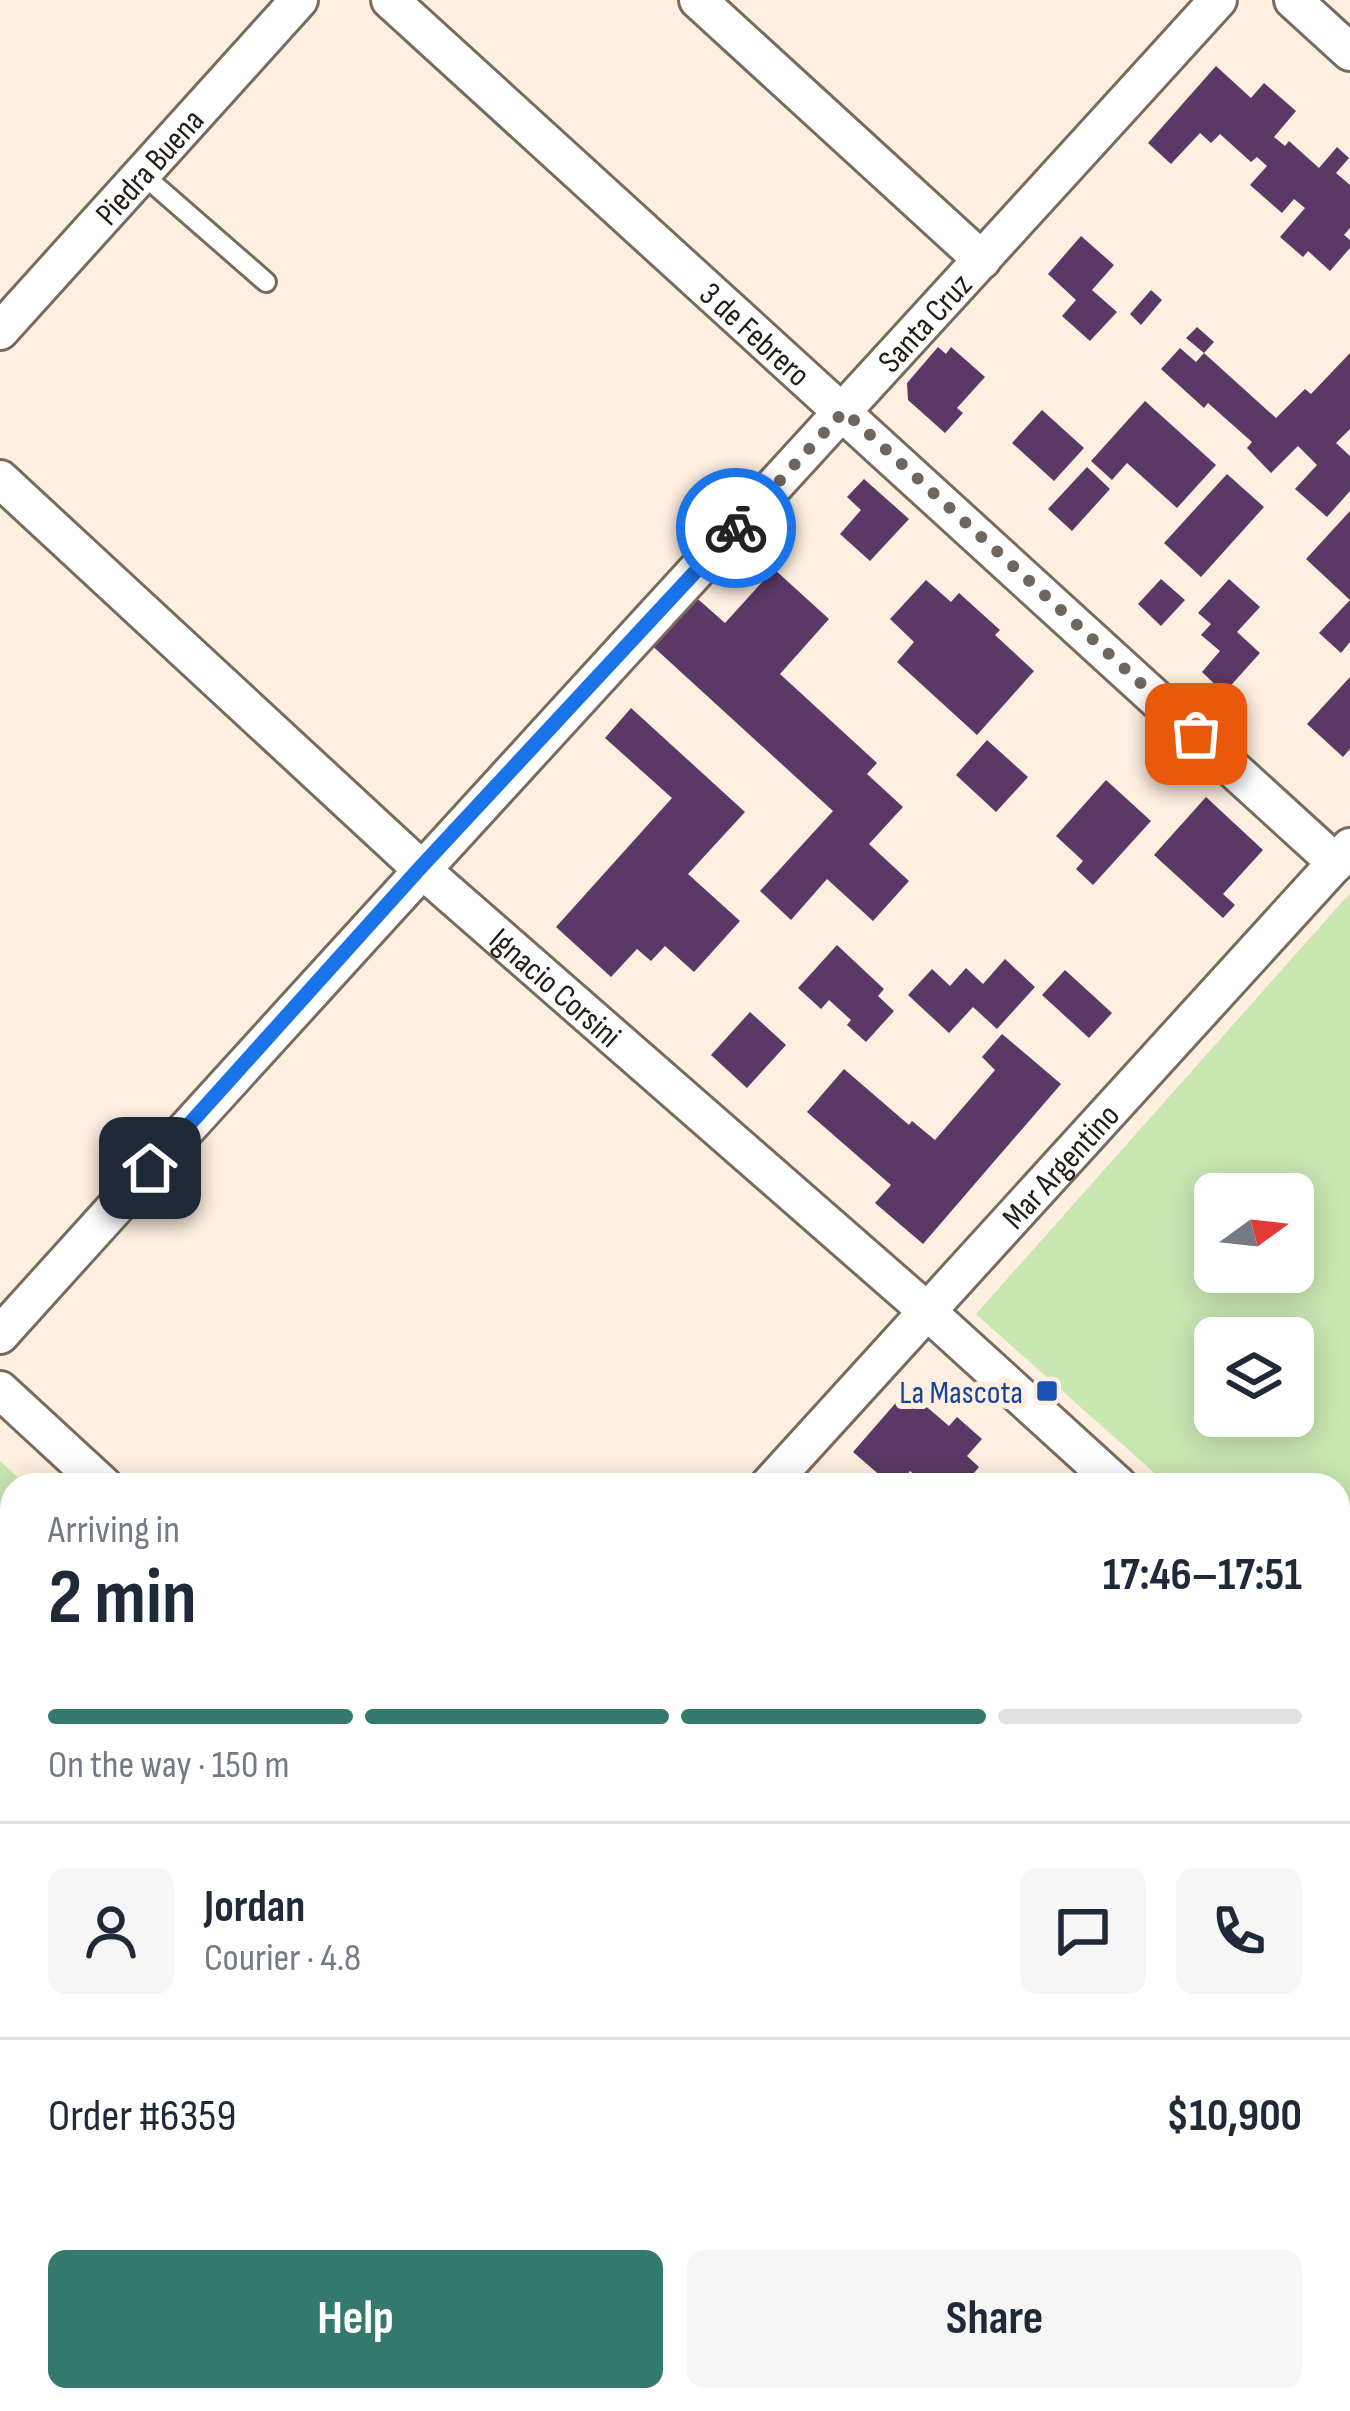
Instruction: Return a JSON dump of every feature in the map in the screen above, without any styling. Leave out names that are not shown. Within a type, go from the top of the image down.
[{"type":"street","name":"Piedra Buena","points":[[0,331],[299,0]]},
{"type":"street","name":"3 de Febrero","points":[[390,0],[1343,855]]},
{"type":"street","points":[[698,0],[982,260]]},
{"type":"street","name":"Santa Cruz","points":[[0,1335],[420,868],[1218,0]]},
{"type":"street","points":[[1293,0],[1350,52]]},
{"type":"street","name":"Ignacio Corsini","points":[[0,479],[420,868],[1105,1473]]},
{"type":"street","name":"Mar Argentino","points":[[780,1473],[1343,855]]},
{"type":"street","points":[[0,1390],[88,1473]]},
{"type":"lane","points":[[141,173],[266,282]]},
{"type":"green space","points":[[1350,893],[1350,1473],[1155,1473],[976,1314]]},
{"type":"building","points":[[1216,66],[1251,98],[1264,83],[1296,111],[1274,137],[1285,146],[1289,141],[1319,168],[1337,147],[1349,158],[1336,173],[1350,185],[1350,228],[1344,235],[1350,248],[1330,271],[1308,251],[1303,257],[1280,237],[1305,208],[1294,199],[1282,213],[1250,185],[1267,166],[1257,157],[1251,162],[1220,134],[1211,143],[1200,133],[1171,164],[1148,143]]},
{"type":"building","points":[[1081,236],[1114,265],[1092,290],[1117,312],[1090,341],[1062,316],[1076,300],[1048,274]]},
{"type":"building","points":[[1151,290],[1162,300],[1141,325],[1130,314]]},
{"type":"building","points":[[1197,327],[1214,342],[1204,353],[1186,338]]},
{"type":"building","points":[[938,347],[946,354],[951,347],[985,377],[957,408],[963,413],[945,433],[908,400],[907,383]]},
{"type":"building","points":[[1180,348],[1196,362],[1204,353],[1276,418],[1305,389],[1311,394],[1350,353],[1350,429],[1336,443],[1350,456],[1350,491],[1327,517],[1295,489],[1317,465],[1298,446],[1271,473],[1247,448],[1252,442],[1161,369]]},
{"type":"building","points":[[1145,401],[1216,465],[1177,508],[1127,463],[1112,480],[1091,461]]},
{"type":"building","points":[[1042,410],[1084,448],[1054,481],[1012,443]]},
{"type":"building","points":[[1087,467],[1110,489],[1072,531],[1048,509]]},
{"type":"building","points":[[1227,474],[1264,507],[1201,577],[1164,543]]},
{"type":"building","points":[[864,479],[909,519],[870,561],[840,534],[861,510],[847,497]]},
{"type":"building","points":[[1350,511],[1350,600],[1306,559]]},
{"type":"building","points":[[774,569],[829,619],[780,674],[877,763],[867,774],[903,807],[869,844],[909,881],[873,921],[827,879],[791,920],[760,891],[833,811],[647,641],[691,593],[725,623]]},
{"type":"building","points":[[1161,579],[1185,600],[1161,626],[1138,604]]},
{"type":"building","points":[[1229,579],[1260,607],[1237,632],[1260,653],[1224,693],[1202,672],[1220,651],[1201,635],[1211,624],[1198,613]]},
{"type":"building","points":[[926,580],[951,602],[959,593],[1000,630],[995,635],[1034,671],[977,735],[897,662],[914,642],[890,619]]},
{"type":"building","points":[[1350,600],[1350,642],[1341,653],[1319,633]]},
{"type":"building","points":[[1350,677],[1350,749],[1343,757],[1307,724]]},
{"type":"building","points":[[631,708],[745,812],[688,874],[740,921],[694,972],[665,946],[651,961],[637,949],[611,977],[556,927],[672,798],[605,738]]},
{"type":"building","points":[[987,740],[1028,777],[996,812],[956,775]]},
{"type":"building","points":[[1106,780],[1151,821],[1093,885],[1076,869],[1083,861],[1056,836]]},
{"type":"building","points":[[1206,797],[1263,850],[1223,894],[1235,905],[1223,918],[1154,855]]},
{"type":"building","points":[[837,945],[884,989],[878,996],[894,1011],[866,1042],[829,1000],[821,1009],[798,988]]},
{"type":"building","points":[[1005,959],[1035,987],[997,1029],[973,1007],[949,1033],[908,995],[932,969],[950,986],[966,968],[983,984]]},
{"type":"building","points":[[1065,970],[1112,1013],[1089,1038],[1042,995]]},
{"type":"building","points":[[750,1012],[786,1045],[747,1088],[711,1055]]},
{"type":"building","points":[[1002,1034],[1061,1084],[923,1244],[875,1203],[891,1185],[807,1112],[844,1069],[909,1125],[912,1121],[935,1140],[995,1070],[982,1057]]},
{"type":"building","points":[[907,1390],[949,1426],[957,1417],[982,1439],[967,1456],[979,1467],[974,1473],[877,1473],[853,1452]]},
{"type":"way so far","points":[[736,528],[844,411],[1196,734]]},
{"type":"place","name":"La Mascota","points":[[1047,1391]]},
{"type":"route","points":[[150,1168],[736,528]]}]
